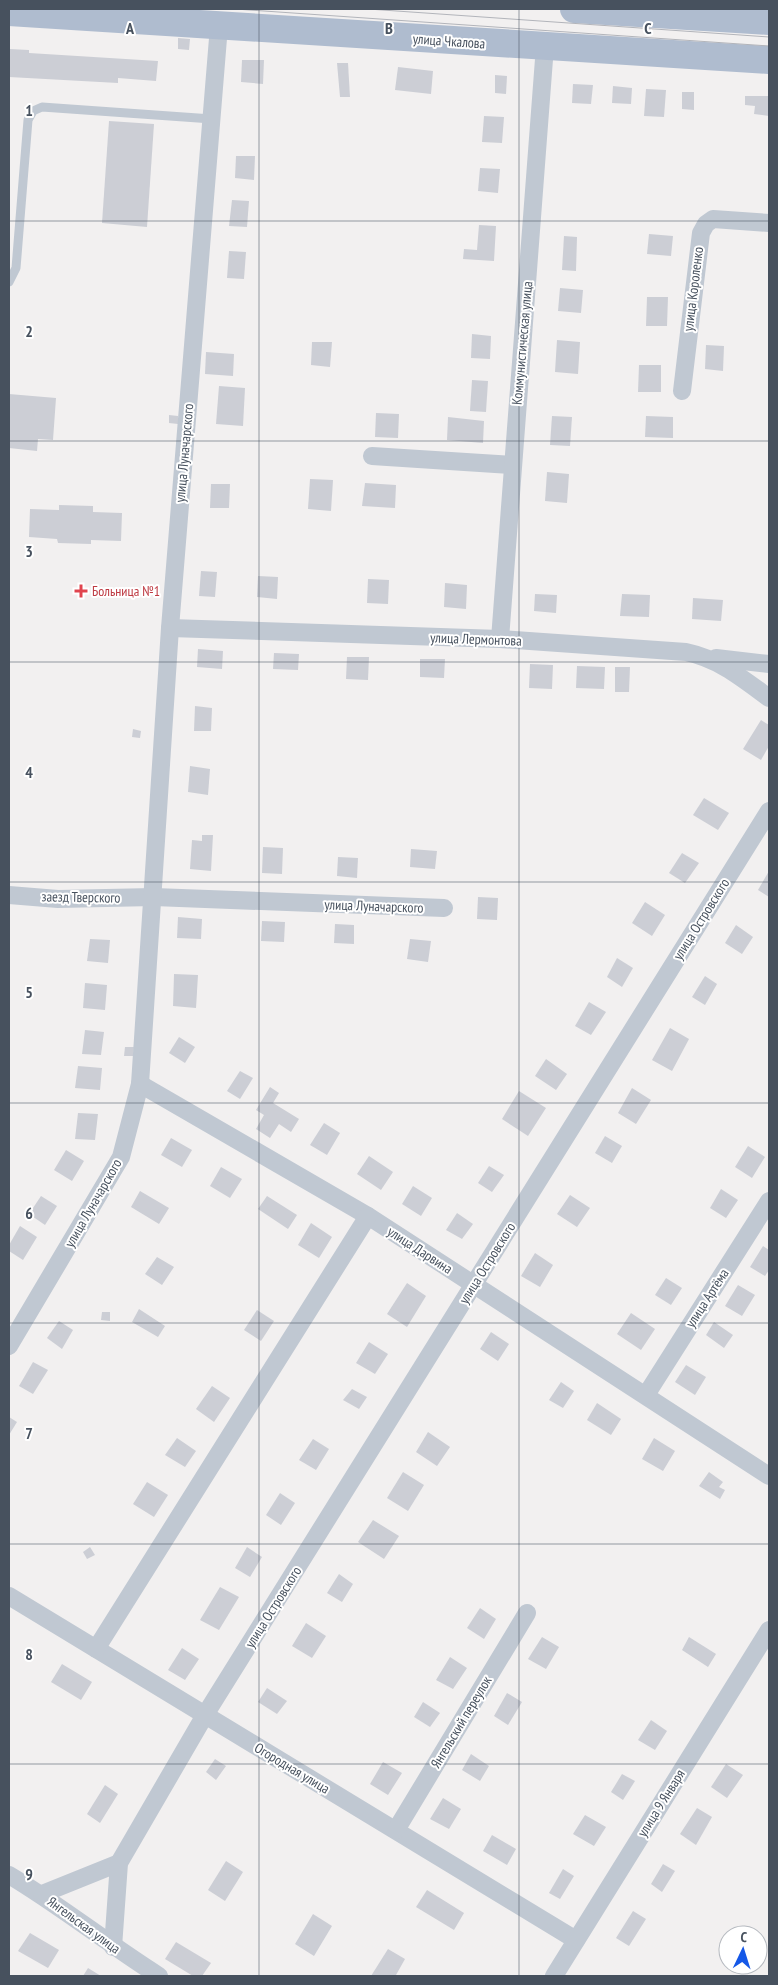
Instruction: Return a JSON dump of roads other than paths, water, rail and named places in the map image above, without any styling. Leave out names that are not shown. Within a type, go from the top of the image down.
[{"type":"main road","points":[[574,9],[769,21]]},
{"type":"main road","name":"улица Чкалова","points":[[9,12],[220,18],[545,46],[769,60]]},
{"type":"street","name":"улица Луначарского","points":[[9,1346],[121,1157],[140,1084],[154,898],[170,628],[220,18]]},
{"type":"street","name":"Коммунистическая улица","points":[[500,639],[545,46]]},
{"type":"street","name":"улица Короленко","points":[[682,391],[701,233],[712,220],[769,223]]},
{"type":"street","points":[[372,456],[512,465]]},
{"type":"street","name":"улица Лермонтова","points":[[170,628],[500,639],[686,652],[705,656],[727,667],[769,698]]},
{"type":"street","points":[[705,656],[769,664]]},
{"type":"street","name":"улица Островского","points":[[119,1863],[205,1715],[769,811]]},
{"type":"street","name":"заезд Тверского","points":[[9,895],[58,899],[154,898]]},
{"type":"street","name":"улица Луначарского","points":[[154,898],[444,908]]},
{"type":"street","name":"улица Дарвина","points":[[140,1084],[368,1216],[646,1394],[769,1476]]},
{"type":"street","name":"улица Артёма","points":[[646,1394],[769,1201]]},
{"type":"street","points":[[96,1649],[368,1216]]},
{"type":"street","name":"Огородная улица","points":[[9,1596],[576,1940]]},
{"type":"street","name":"Янгельский переулок","points":[[396,1830],[527,1613]]},
{"type":"street","name":"улица 9 Января","points":[[554,1976],[769,1630]]},
{"type":"street","points":[[42,1894],[119,1863],[113,1947]]},
{"type":"street","name":"Янгельская улица","points":[[9,1875],[42,1894],[113,1947],[159,1976]]},
{"type":"lane","points":[[9,282],[16,268],[28,120],[33,111],[42,107],[212,119]]},
{"type":"tram line","points":[[235,9],[769,46]]},
{"type":"tram line","points":[[368,9],[769,37]]},
{"type":"place","name":"Больница №1","points":[[81,591]]}]
